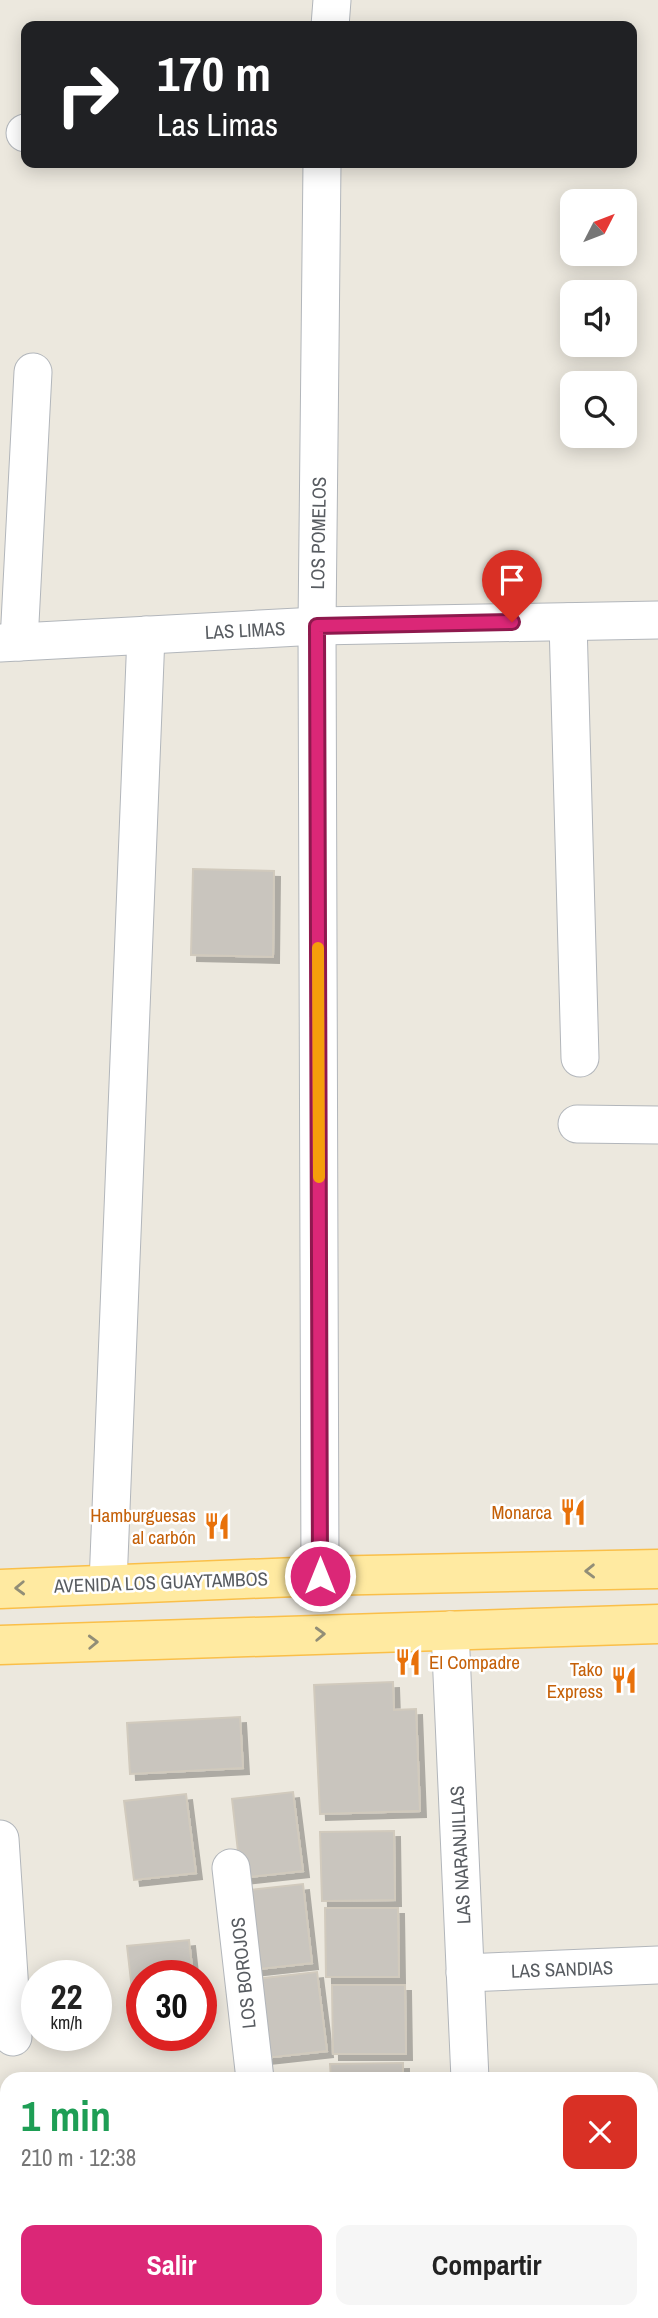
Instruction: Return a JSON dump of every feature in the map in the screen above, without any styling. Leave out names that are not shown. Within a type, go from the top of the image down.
[{"type":"main road","name":"AVENIDA LOS GUAYTAMBOS","points":[[0,1589],[320,1576],[658,1569]]},
{"type":"main road","points":[[0,1644],[658,1624]]},
{"type":"street","points":[[330,21],[332,0]]},
{"type":"street","name":"LOS POMELOS","points":[[320,1576],[317,626],[322,168]]},
{"type":"street","points":[[9,642],[33,372]]},
{"type":"street","name":"LAS LIMAS","points":[[9,642],[317,626],[658,620]]},
{"type":"street","points":[[568,622],[580,1058]]},
{"type":"street","points":[[108,1584],[146,635]]},
{"type":"street","points":[[577,1124],[658,1125]]},
{"type":"street","name":"LAS NARANJILLAS","points":[[450,1630],[470,2072]]},
{"type":"street","points":[[0,1839],[13,2037]]},
{"type":"street","name":"LOS BOROJOS","points":[[232,1868],[254,2072]]},
{"type":"street","name":"LAS SANDIAS","points":[[465,1973],[658,1965]]},
{"type":"building","points":[[193,869],[274,871],[273,957],[191,955]]},
{"type":"building","points":[[393,1682],[394,1710],[416,1709],[420,1811],[320,1814],[314,1685]]},
{"type":"building","points":[[240,1717],[243,1768],[130,1774],[127,1723]]},
{"type":"building","points":[[293,1792],[303,1871],[241,1878],[232,1799]]},
{"type":"building","points":[[186,1794],[196,1873],[134,1880],[124,1801]]},
{"type":"building","points":[[394,1831],[395,1900],[322,1901],[320,1832]]},
{"type":"building","points":[[303,1884],[312,1963],[251,1970],[241,1891]]},
{"type":"building","points":[[325,1908],[398,1908],[399,1977],[326,1977]]},
{"type":"building","points":[[189,1940],[191,1960],[129,1960],[127,1946]]},
{"type":"building","points":[[317,1972],[327,2051],[265,2058],[256,1979]]},
{"type":"building","points":[[332,1985],[405,1985],[406,2054],[333,2054]]},
{"type":"building","points":[[403,2063],[403,2072],[331,2072],[330,2064]]},
{"type":"slow traffic","points":[[318,948],[319,1177]]},
{"type":"place","name":"Monarca","points":[[573,1512]]},
{"type":"place","name":"Hamburguesas al carbón","points":[[217,1526]]},
{"type":"place","name":"El Compadre","points":[[408,1662]]},
{"type":"place","name":"Tako Express","points":[[624,1680]]},
{"type":"route","points":[[320,1576],[317,626],[512,622]]}]
